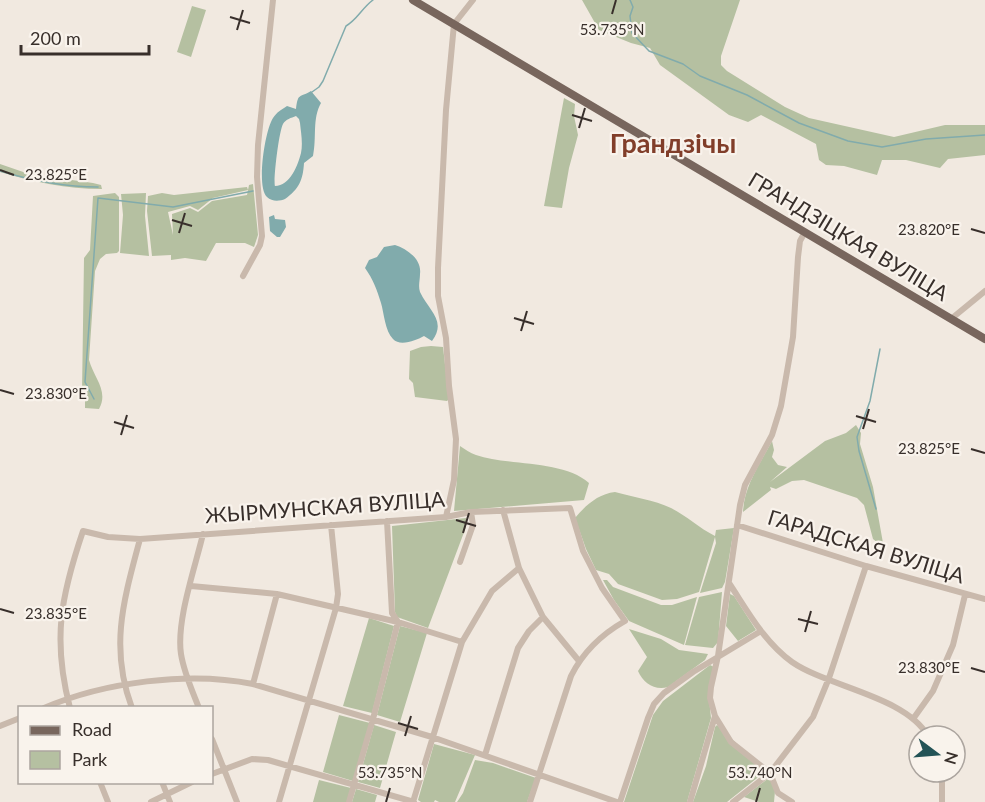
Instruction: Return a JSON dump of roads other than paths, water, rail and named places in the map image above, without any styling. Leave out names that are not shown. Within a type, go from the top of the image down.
[{"type":"main road","name":"ГРАНДЗІЦКАЯ ВУЛІЦА","points":[[413,0],[985,339]]},
{"type":"street","points":[[243,276],[260,245],[262,236],[257,177],[258,145],[273,0]]},
{"type":"street","points":[[446,517],[454,480],[456,439],[446,338],[437,287],[446,110],[454,24],[473,0]]},
{"type":"street","points":[[792,802],[778,793],[770,773],[731,742],[715,716],[710,698],[737,525],[746,485],[772,435],[781,406],[793,337],[800,241],[805,232]]},
{"type":"street","points":[[951,319],[985,291]]},
{"type":"street","name":"ЖЫРМУНСКАЯ ВУЛІЦА","points":[[67,698],[62,672],[60,633],[62,605],[67,578],[83,531],[108,537],[141,539],[446,517],[471,512],[570,508],[583,551],[602,588],[625,621],[609,629],[579,661]]},
{"type":"street","points":[[503,510],[519,568],[543,617],[579,661],[567,686],[530,802]]},
{"type":"street","points":[[460,562],[473,525],[471,512]]},
{"type":"street","points":[[349,802],[398,622],[392,613],[387,521]]},
{"type":"street","points":[[279,802],[336,608],[338,594],[331,525]]},
{"type":"street","name":"ГАРАДСКАЯ ВУЛІЦА","points":[[737,525],[866,566],[985,599]]},
{"type":"street","points":[[198,706],[187,678],[181,652],[182,622],[203,534]]},
{"type":"street","points":[[131,706],[124,686],[119,643],[122,610],[141,539]]},
{"type":"street","points":[[732,802],[770,773],[813,717],[829,678],[866,566]]},
{"type":"street","points":[[213,773],[252,759],[290,766],[413,802],[462,642],[492,591],[519,568]]},
{"type":"street","points":[[728,582],[774,647],[794,663],[887,703],[918,724]]},
{"type":"street","points":[[191,586],[277,594],[398,622],[462,642]]},
{"type":"street","points":[[253,684],[277,594]]},
{"type":"street","points":[[913,719],[933,691],[949,654],[965,595]]},
{"type":"street","points":[[485,755],[518,648],[529,631],[543,617]]},
{"type":"street","points":[[49,706],[67,698],[124,686],[187,678],[221,679],[253,684],[432,737],[618,802],[654,704],[664,693],[718,656],[761,631]]},
{"type":"street","points":[[67,698],[69,706]]},
{"type":"street","points":[[690,802],[715,716]]},
{"type":"street","points":[[0,726],[18,719]]},
{"type":"street","points":[[213,742],[237,802]]},
{"type":"street","points":[[99,784],[108,802]]},
{"type":"street","points":[[162,784],[170,802]]},
{"type":"street","points":[[151,802],[190,784]]},
{"type":"street","points":[[942,784],[942,802]]},
{"type":"water","points":[[311,91],[321,103],[317,115],[313,156],[304,163],[303,174],[294,192],[285,199],[271,200],[264,191],[262,182],[265,146],[270,124],[276,114],[287,106],[296,109],[298,98]],"holes":[[[296,116],[299,119],[302,146],[298,163],[289,179],[275,186],[277,156],[283,124]]]},
{"type":"water","points":[[274,215],[275,219],[285,220],[286,227],[280,237],[270,231],[269,217]]},
{"type":"water","points":[[395,245],[409,252],[419,264],[420,292],[437,322],[438,328],[432,341],[424,336],[404,343],[393,339],[388,331],[373,280],[365,268],[369,260],[377,257],[384,247]]},
{"type":"waterway","points":[[312,92],[323,81],[346,26],[373,0]]},
{"type":"waterway","points":[[630,0],[633,7],[630,16],[632,33],[649,51],[683,64],[700,76],[747,95],[799,123],[848,141],[882,147],[926,139],[985,135]]},
{"type":"waterway","points":[[0,171],[48,183],[98,187]]},
{"type":"waterway","points":[[94,399],[85,382],[98,198],[173,207],[253,191]]},
{"type":"waterway","points":[[876,509],[857,437],[870,401],[880,349]]},
{"type":"district","name":"Грандзічы","points":[[673,144]]}]
